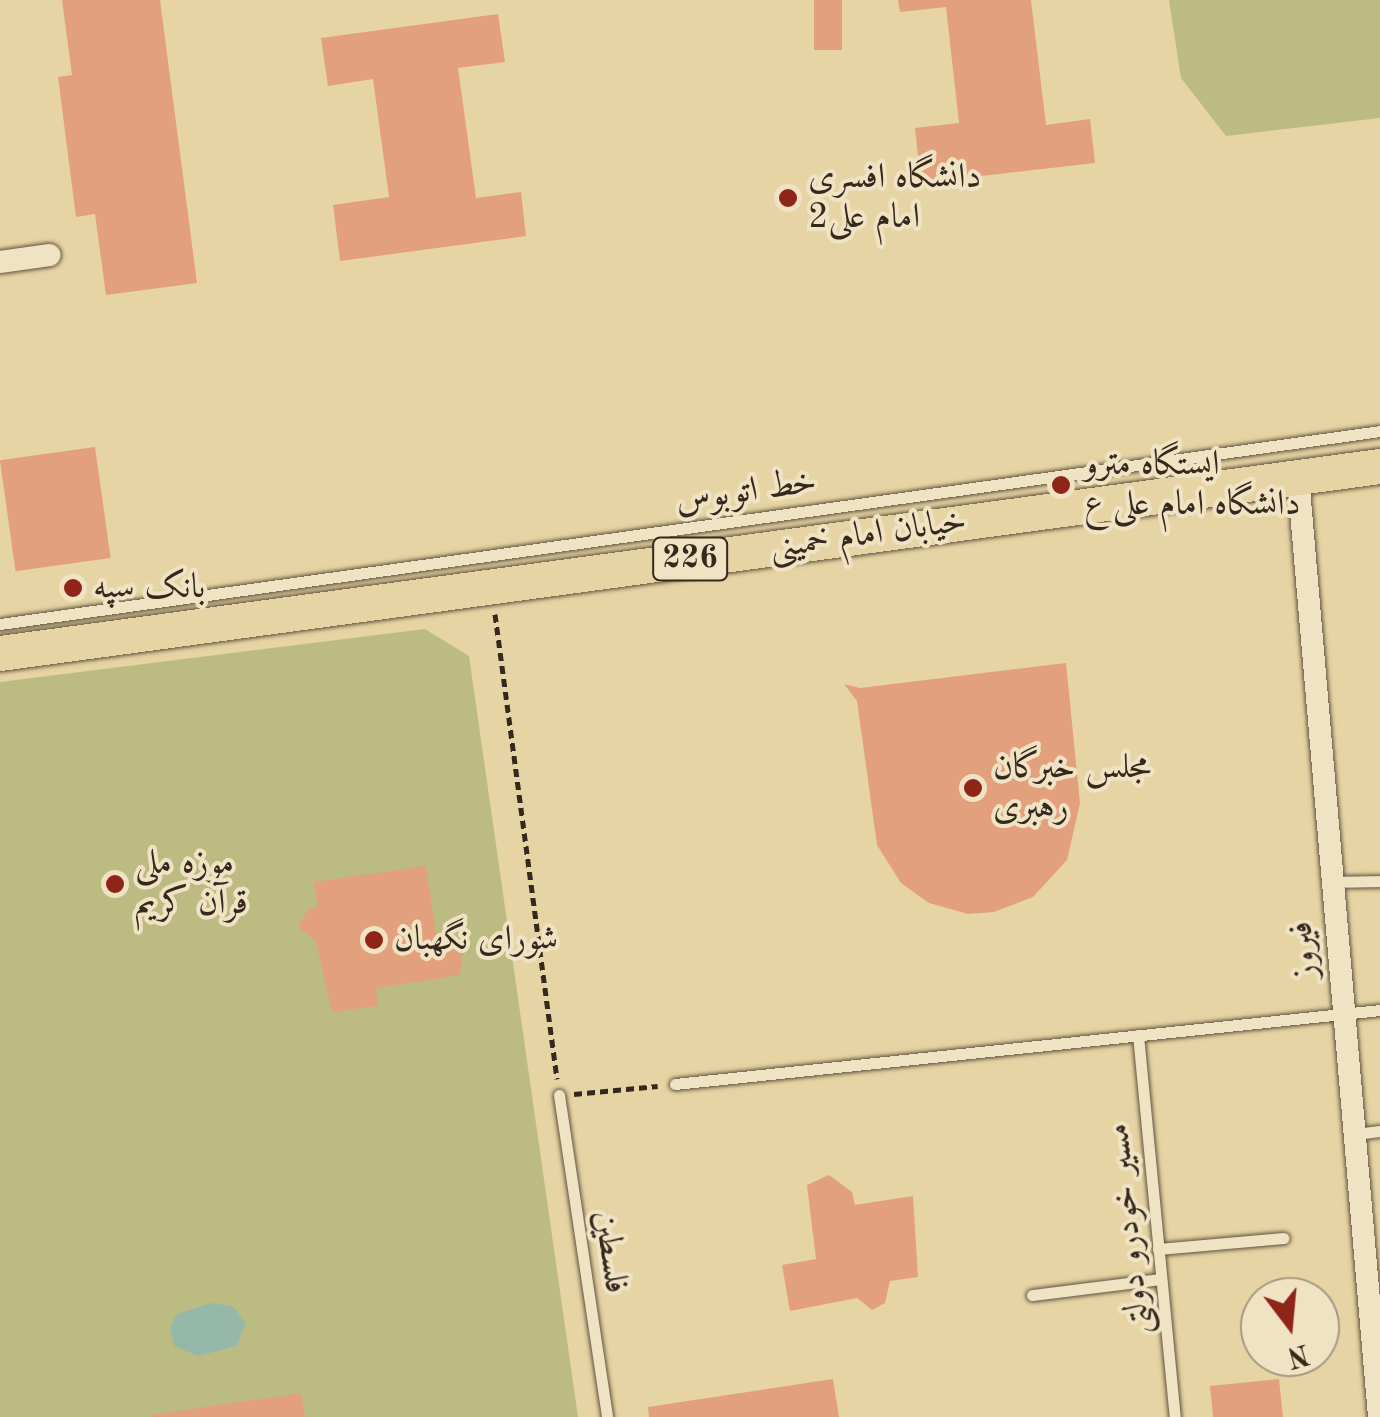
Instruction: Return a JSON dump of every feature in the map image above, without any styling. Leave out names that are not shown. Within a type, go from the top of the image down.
[{"type":"main road","name":"خیابان امام خمینی","points":[[0,653],[1380,466]]},
{"type":"street","points":[[0,262],[50,255]]},
{"type":"street","name":"فیروز","points":[[1298,477],[1379,1417]]},
{"type":"lane","name":"خط اتوبوس","points":[[0,624],[1380,432]]},
{"type":"lane","points":[[1333,882],[1380,880]]},
{"type":"lane","points":[[676,1084],[1380,1010]]},
{"type":"lane","name":"مسیر خودرو دولتی","points":[[1138,1035],[1175,1417]]},
{"type":"lane","name":"فلسطین","points":[[559,1095],[607,1417]]},
{"type":"lane","points":[[1354,1134],[1380,1131]]},
{"type":"lane","points":[[1158,1249],[1284,1238]]},
{"type":"lane","points":[[1032,1295],[1161,1279]]},
{"type":"path","points":[[491,587],[559,1095],[676,1084]]},
{"type":"shaded area","points":[[1169,0],[1380,0],[1380,118],[1226,136],[1181,78]]},
{"type":"shaded area","points":[[425,629],[469,656],[578,1417],[0,1417],[0,682]]},
{"type":"shaded area","points":[[212,1303],[234,1307],[246,1324],[236,1346],[198,1356],[174,1346],[170,1328],[176,1314]]},
{"type":"building","points":[[62,0],[160,0],[197,283],[106,295],[95,214],[76,217],[58,77],[72,75]]},
{"type":"building","points":[[814,0],[842,0],[842,50],[814,50]]},
{"type":"building","points":[[898,0],[1031,0],[1046,125],[1090,119],[1095,163],[921,183],[915,128],[959,123],[946,7],[900,12]]},
{"type":"building","points":[[498,14],[505,62],[458,68],[476,198],[521,192],[526,236],[340,261],[333,205],[389,197],[373,79],[328,86],[321,38]]},
{"type":"building","points":[[95,447],[111,558],[16,571],[0,460]]},
{"type":"building","name":"مجلس خبرگان رهبری","points":[[1066,663],[1080,803],[1067,860],[1033,897],[994,912],[968,914],[929,903],[901,883],[877,845],[857,701],[844,684],[860,688]]},
{"type":"building","name":"شورای نگهبان","points":[[426,866],[437,941],[463,947],[460,975],[376,988],[378,1006],[332,1012],[316,941],[298,927],[308,909],[318,907],[314,882]]},
{"type":"building","points":[[829,1175],[852,1192],[855,1205],[913,1196],[918,1277],[890,1281],[885,1303],[872,1310],[857,1298],[790,1311],[782,1265],[816,1259],[807,1185]]},
{"type":"building","points":[[833,1379],[839,1417],[649,1417],[648,1407]]},
{"type":"building","points":[[1279,1379],[1283,1417],[1213,1417],[1210,1386]]},
{"type":"building","points":[[301,1393],[305,1417],[151,1417],[151,1415]]},
{"type":"place","name":"دانشگاه افسری امام علی2","points":[[788,198]]},
{"type":"place","name":"ایستگاه مترو دانشگاه امام علی ع","points":[[1061,485]]},
{"type":"place","name":"بانک سپه","points":[[73,588]]},
{"type":"place","name":"مجلس خبرگان رهبری","points":[[973,788]]},
{"type":"place","name":"موزه ملی قرآن کریم","points":[[115,884]]},
{"type":"place","name":"شورای نگهبان","points":[[374,940]]}]
